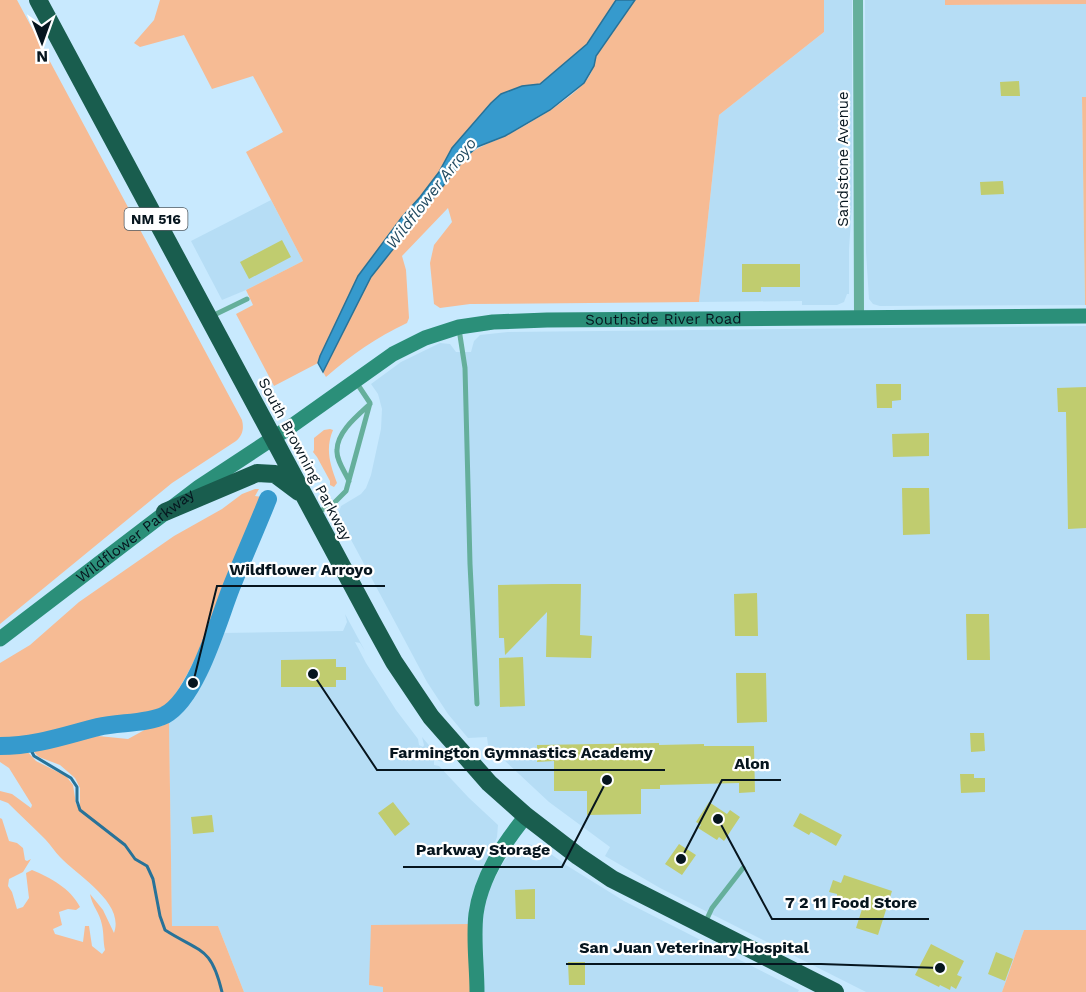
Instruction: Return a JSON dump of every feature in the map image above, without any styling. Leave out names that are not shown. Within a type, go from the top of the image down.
[{"type":"highway","name":"South Browning Parkway","points":[[38,0],[309,507],[394,662],[431,717],[489,783],[526,816],[578,856],[612,879],[835,992]]},
{"type":"highway","points":[[165,512],[257,473],[275,474],[294,487],[309,507]]},
{"type":"main road","name":"Southside River Road","points":[[274,438],[408,345],[459,327],[493,322],[547,320],[1086,316]]},
{"type":"main road","name":"Wildflower Parkway","points":[[0,639],[199,487],[274,438]]},
{"type":"main road","points":[[477,992],[477,906],[494,861],[526,816]]},
{"type":"street","name":"Sandstone Avenue","points":[[858,0],[859,318]]},
{"type":"lane","points":[[209,318],[247,299]]},
{"type":"lane","points":[[459,327],[465,368],[470,564],[477,704]]},
{"type":"lane","points":[[309,507],[332,505],[346,491],[370,404],[355,380]]},
{"type":"lane","points":[[349,481],[336,452],[340,438],[356,417],[370,404]]},
{"type":"lane","points":[[704,926],[712,908],[743,868]]},
{"type":"shaded area","points":[[0,0],[17,0],[242,420],[243,426],[242,434],[236,441],[172,483],[0,624]]},
{"type":"shaded area","points":[[160,0],[616,0],[587,44],[540,84],[522,86],[501,94],[491,103],[452,148],[439,172],[358,276],[318,363],[274,386],[236,314],[253,305],[246,290],[303,261],[246,152],[283,132],[253,76],[212,89],[184,35],[140,47],[134,43],[154,20]]},
{"type":"shaded area","points":[[635,0],[824,0],[824,32],[719,115],[699,302],[470,304],[440,308],[434,304],[430,263],[434,245],[452,222],[448,208],[402,256],[406,270],[409,318],[407,323],[365,347],[326,377],[323,372],[371,277],[466,157],[539,117],[573,94],[588,78],[596,56]]},
{"type":"shaded area","points":[[824,0],[852,0],[852,205],[849,294],[844,302],[837,305],[802,305],[802,301],[699,302],[719,115],[824,32]]},
{"type":"shaded area","points":[[865,0],[945,0],[946,5],[1086,4],[1086,97],[1082,97],[1085,305],[880,306],[873,304],[869,299],[866,252]]},
{"type":"shaded area","points":[[945,0],[1086,0],[1086,4],[945,5]]},
{"type":"shaded area","points":[[1082,97],[1086,97],[1086,305],[1085,305]]},
{"type":"shaded area","points":[[271,200],[303,261],[222,300],[191,241]]},
{"type":"shaded area","points":[[1086,326],[1086,930],[1024,930],[1002,992],[866,992],[660,888],[605,856],[610,847],[549,802],[488,745],[487,737],[468,738],[448,714],[427,682],[340,519],[341,506],[361,494],[371,475],[381,429],[382,409],[378,394],[371,384],[401,362],[440,343],[450,344],[456,352],[471,352],[474,341],[480,335],[508,332]]},
{"type":"shaded area","points":[[324,430],[333,430],[329,444],[329,457],[337,483],[334,487],[330,485],[330,481],[313,452],[314,438]]},
{"type":"shaded area","points":[[259,489],[255,496],[262,497],[231,577],[186,676],[173,698],[161,710],[144,715],[104,719],[32,738],[0,741],[0,663],[30,645],[79,602],[174,536],[222,509],[242,494]]},
{"type":"shaded area","points":[[345,614],[365,651],[360,643],[355,642],[366,663],[418,739],[419,745],[423,747],[424,745],[422,737],[443,762],[434,760],[434,765],[439,766],[498,825],[497,837],[476,892],[471,924],[370,985],[383,987],[383,992],[244,992],[218,926],[172,927],[169,722],[182,712],[199,689],[207,675],[221,633],[343,631],[347,622]]},
{"type":"shaded area","points":[[169,722],[172,926],[218,926],[244,992],[0,992],[0,818],[9,841],[23,848],[25,860],[31,859],[23,872],[9,879],[8,886],[17,909],[23,907],[29,898],[26,873],[32,870],[59,884],[71,894],[80,907],[76,910],[68,909],[59,912],[62,925],[53,929],[55,934],[83,942],[85,926],[89,926],[92,946],[102,954],[105,950],[102,925],[90,894],[103,910],[114,933],[116,922],[113,911],[98,891],[60,857],[8,803],[0,800],[0,791],[12,794],[31,808],[32,805],[9,768],[0,762],[0,750],[25,749],[36,761],[66,776],[73,785],[76,804],[80,809],[80,788],[75,778],[60,765],[39,757],[33,748],[98,736],[128,739],[150,727],[162,726]]},
{"type":"shaded area","points":[[529,844],[544,849],[624,901],[799,990],[798,992],[482,992],[482,912],[486,895],[504,861],[519,847]]},
{"type":"shaded area","points":[[471,924],[472,992],[383,992],[383,987],[369,985],[371,925]]},
{"type":"shaded area","points":[[1024,930],[1086,930],[1086,992],[1002,992]]},
{"type":"water","points":[[616,0],[635,0],[596,56],[594,66],[584,83],[550,110],[505,136],[477,147],[466,157],[371,277],[323,372],[318,363],[320,356],[358,276],[439,172],[452,148],[501,94],[522,86],[540,84],[587,44]]},
{"type":"building","points":[[1019,81],[1020,96],[1001,96],[1000,82]]},
{"type":"building","points":[[1003,181],[1004,194],[981,195],[980,182]]},
{"type":"building","points":[[282,240],[291,257],[249,279],[240,262]]},
{"type":"building","points":[[742,264],[800,264],[800,287],[761,287],[761,292],[742,292]]},
{"type":"building","points":[[876,384],[901,384],[901,400],[892,401],[892,408],[877,408]]},
{"type":"building","points":[[1086,387],[1086,528],[1068,529],[1066,412],[1058,412],[1057,388]]},
{"type":"building","points":[[929,433],[929,456],[893,457],[892,434]]},
{"type":"building","points":[[902,488],[929,488],[930,534],[903,535]]},
{"type":"building","points":[[581,584],[580,635],[592,636],[591,658],[546,657],[547,612],[505,655],[504,638],[499,638],[498,585]]},
{"type":"building","points":[[757,593],[758,636],[735,636],[734,594]]},
{"type":"building","points":[[966,614],[989,614],[990,660],[967,660]]},
{"type":"building","points":[[523,657],[525,706],[500,707],[499,658]]},
{"type":"building","points":[[336,659],[336,667],[346,667],[346,680],[336,680],[336,687],[281,687],[281,660]]},
{"type":"building","points":[[736,673],[766,673],[767,722],[737,723]]},
{"type":"building","points":[[970,733],[984,733],[985,751],[971,752]]},
{"type":"building","points":[[659,743],[659,745],[754,746],[755,792],[739,793],[739,783],[660,785],[660,789],[641,789],[641,814],[587,815],[587,791],[554,791],[554,761],[537,762],[537,745]]},
{"type":"building","points":[[960,774],[974,774],[974,778],[985,778],[985,792],[961,793]]},
{"type":"building","points":[[393,802],[410,824],[395,836],[378,813]]},
{"type":"building","points":[[709,802],[727,814],[730,810],[740,817],[724,841],[719,837],[717,840],[698,828],[701,825],[696,822]]},
{"type":"building","points":[[800,813],[842,835],[836,846],[811,832],[809,835],[793,826]]},
{"type":"building","points":[[212,815],[214,832],[193,834],[191,817]]},
{"type":"building","points":[[679,844],[696,855],[682,875],[665,864]]},
{"type":"building","points":[[844,875],[892,891],[878,935],[856,928],[863,906],[829,892],[833,880],[841,883]]},
{"type":"building","points":[[535,889],[535,919],[516,919],[515,890]]},
{"type":"building","points":[[931,944],[964,961],[957,975],[962,977],[956,989],[951,986],[950,990],[940,985],[939,987],[915,975]]},
{"type":"building","points":[[996,952],[1013,959],[1005,981],[988,974]]},
{"type":"building","points":[[568,962],[585,962],[585,985],[569,985]]},
{"type":"waterway","name":"Wildflower Arroyo","points":[[0,746],[38,742],[106,725],[150,720],[165,715],[176,706],[197,676],[268,499]]},
{"type":"waterway","points":[[32,745],[31,750],[34,756],[71,778],[77,787],[77,801],[80,810],[125,845],[135,859],[147,866],[153,879],[165,930],[203,952],[209,958],[214,966],[222,992]]},
{"type":"place","name":"Farmington Gymnastics Academy","points":[[313,674]]},
{"type":"place","name":"Wildflower Arroyo","points":[[193,683]]},
{"type":"place","name":"Parkway Storage","points":[[607,780]]},
{"type":"place","name":"7 2 11 Food Store","points":[[718,819]]},
{"type":"place","name":"Alon","points":[[681,859]]},
{"type":"place","name":"San Juan Veterinary Hospital","points":[[940,968]]}]
